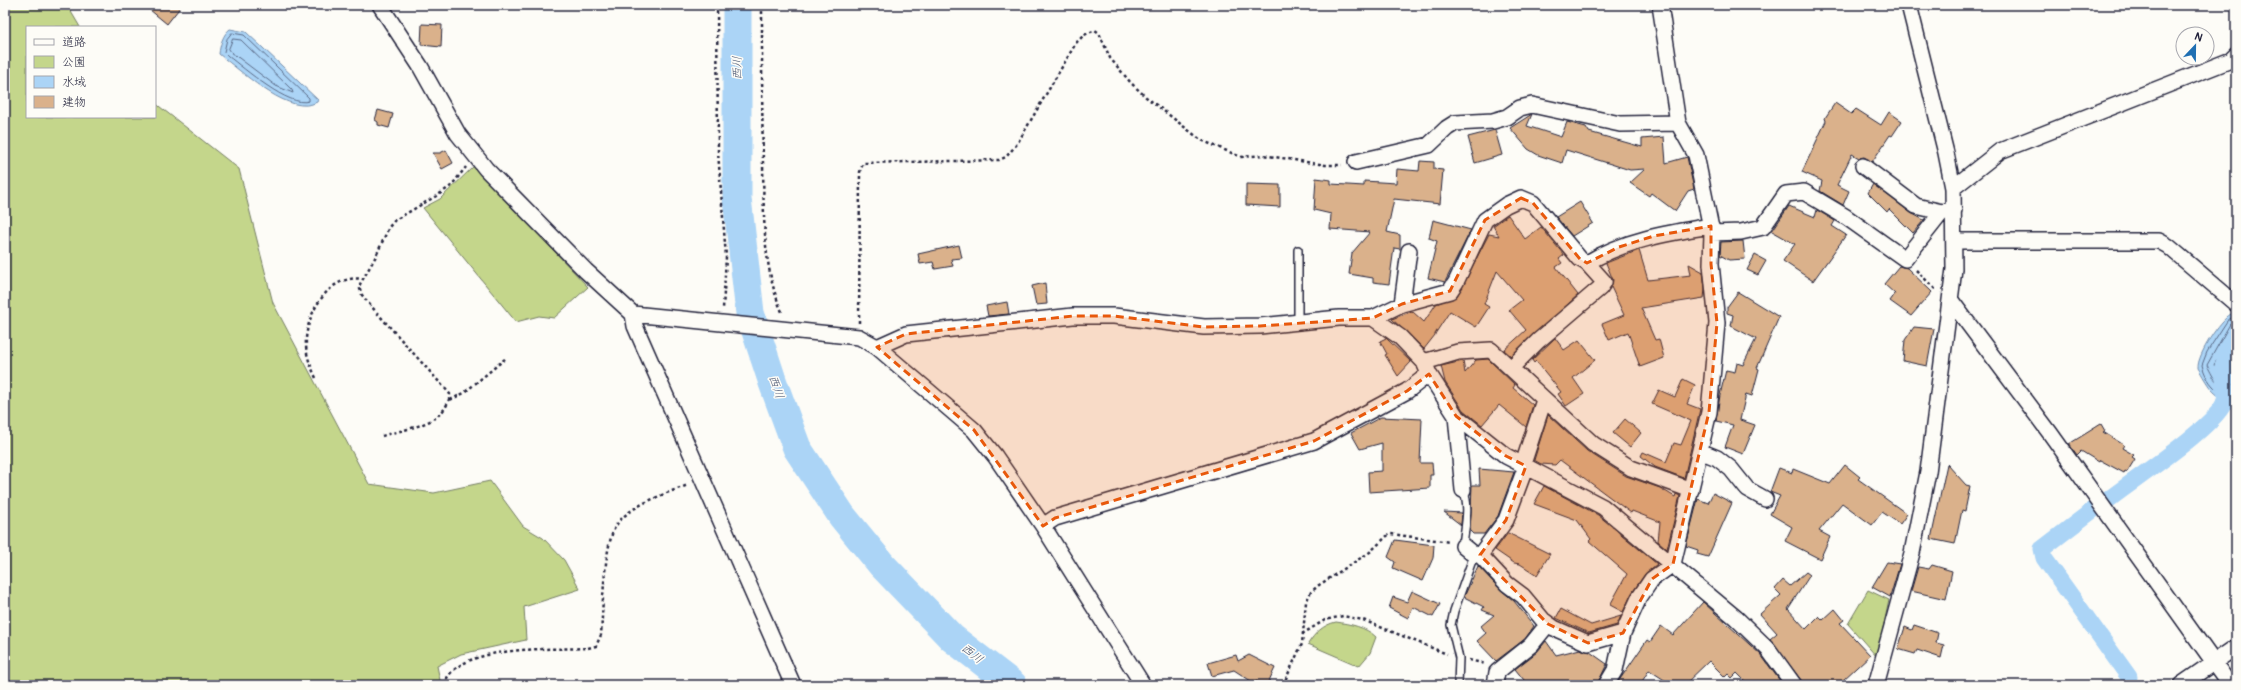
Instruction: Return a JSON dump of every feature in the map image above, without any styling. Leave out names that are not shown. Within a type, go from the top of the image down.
[{"type":"street","points":[[380,5],[420,66],[458,134],[476,156],[517,203],[633,314],[635,326],[701,479],[793,685]]},
{"type":"street","points":[[1606,685],[1614,670],[1623,633],[1639,598],[1652,579],[1674,564],[1709,412],[1717,323],[1710,264],[1712,229],[1696,155],[1678,123],[1660,5]]},
{"type":"street","points":[[1876,685],[1912,553],[1924,494],[1952,299],[1954,241],[1948,211],[1953,188],[1946,153],[1909,5]]},
{"type":"street","points":[[1953,188],[2000,151],[2231,60],[2236,55]]},
{"type":"street","points":[[1356,162],[1429,145],[1455,123],[1493,121],[1507,117],[1520,108],[1532,105],[1620,124],[1678,123]]},
{"type":"street","points":[[1863,166],[1916,206],[1948,211]]},
{"type":"street","points":[[1587,263],[1619,247],[1654,236],[1712,229],[1741,232],[1763,227],[1786,194],[1804,192],[1846,217],[1905,259],[1948,211]]},
{"type":"street","points":[[877,347],[906,334],[1072,316],[1114,316],[1204,327],[1260,326],[1298,322],[1373,318],[1402,304],[1450,290],[1456,282],[1486,220],[1506,205],[1521,198],[1533,203],[1580,259],[1587,263],[1604,282],[1600,288],[1538,341],[1511,368]]},
{"type":"street","points":[[1954,241],[2159,241],[2168,246],[2236,304]]},
{"type":"street","points":[[1402,304],[1409,251]]},
{"type":"street","points":[[1952,299],[2050,432],[2230,685]]},
{"type":"street","points":[[633,314],[859,337],[877,347],[974,430],[995,456],[1043,526],[1143,685]]},
{"type":"street","points":[[1373,318],[1400,337],[1426,368],[1456,416],[1506,456],[1603,507],[1674,564],[1768,649],[1794,685]]},
{"type":"street","points":[[1043,526],[1054,518],[1314,441],[1408,391],[1426,368],[1458,352],[1491,350],[1593,444],[1631,468],[1692,490]]},
{"type":"street","points":[[1544,400],[1506,520],[1472,552],[1507,584],[1523,596],[1548,624],[1588,643],[1623,633]]},
{"type":"street","points":[[1456,416],[1463,490]]},
{"type":"street","points":[[1700,451],[1722,461],[1732,469],[1747,489],[1765,499]]},
{"type":"street","points":[[1495,685],[1497,672],[1531,645],[1548,624]]},
{"type":"street","points":[[2181,685],[2236,647]]},
{"type":"lane","points":[[1298,250],[1298,322]]},
{"type":"lane","points":[[1458,685],[1459,658],[1451,625],[1472,552],[1466,511],[1466,495],[1463,490]]},
{"type":"path","points":[[717,5],[718,152],[726,257],[728,324]]},
{"type":"path","points":[[762,5],[763,197],[770,279],[784,330]]},
{"type":"path","points":[[859,337],[860,172],[863,163],[999,160],[1006,157],[1018,144],[1076,43],[1090,31],[1095,30],[1099,32],[1110,58],[1136,88],[1201,140],[1241,157],[1263,155],[1325,165],[1340,165],[1356,162]]},
{"type":"path","points":[[382,436],[402,429],[418,427],[431,420],[447,405],[450,394],[362,295],[359,286],[376,256],[389,227],[395,220],[451,186],[476,156]]},
{"type":"path","points":[[1905,259],[1938,292],[1952,299]]},
{"type":"path","points":[[316,378],[308,360],[306,344],[310,322],[328,289],[353,277],[362,279]]},
{"type":"path","points":[[449,400],[464,393],[506,358]]},
{"type":"path","points":[[449,685],[447,678],[452,670],[496,652],[588,648],[596,646],[601,635],[609,544],[616,524],[628,513],[652,499],[701,479]]},
{"type":"path","points":[[1283,685],[1302,644],[1306,602],[1311,592],[1323,582],[1364,556],[1387,536],[1397,534],[1428,540],[1454,542],[1472,552]]},
{"type":"path","points":[[1302,634],[1325,620],[1343,616],[1363,620],[1395,634],[1459,658],[1501,669]]},
{"type":"highlighted area","points":[[1521,198],[1533,203],[1580,259],[1587,263],[1619,247],[1654,236],[1711,226],[1711,264],[1717,323],[1709,412],[1673,564],[1652,579],[1623,633],[1588,643],[1548,624],[1480,555],[1506,520],[1526,466],[1506,456],[1456,416],[1429,374],[1407,391],[1314,441],[1055,518],[1043,526],[974,430],[877,347],[906,334],[1073,316],[1114,316],[1204,327],[1260,326],[1373,318],[1402,304],[1450,291],[1485,220]]},
{"type":"green space","points":[[5,5],[67,5],[79,26],[26,26],[26,118],[156,118],[156,104],[239,169],[273,303],[369,484],[434,493],[490,481],[523,526],[543,538],[564,560],[580,589],[524,607],[526,640],[461,654],[437,666],[441,685],[5,685]]},
{"type":"green space","points":[[474,166],[588,287],[554,318],[539,316],[516,322],[423,208],[440,199]]},
{"type":"green space","points":[[1868,590],[1889,600],[1877,657],[1848,624]]},
{"type":"green space","points":[[1336,622],[1363,628],[1376,637],[1370,653],[1359,666],[1308,644],[1320,630],[1327,625]]},
{"type":"water","points":[[230,29],[246,32],[318,100],[317,102],[306,105],[295,104],[282,99],[256,84],[219,54],[222,40]]},
{"type":"water","points":[[2231,314],[2236,315],[2236,399],[2232,401],[2220,397],[2215,393],[2198,368],[2201,355],[2210,338],[2221,323]]},
{"type":"building","points":[[144,5],[182,5],[167,24]]},
{"type":"building","points":[[422,24],[442,25],[441,47],[421,45]]},
{"type":"building","points":[[1835,103],[1851,114],[1856,109],[1881,125],[1889,112],[1902,121],[1892,136],[1890,135],[1872,162],[1864,157],[1859,158],[1852,154],[1837,185],[1849,191],[1843,205],[1820,191],[1822,181],[1802,172],[1826,121],[1825,118]]},
{"type":"building","points":[[378,110],[393,114],[389,128],[378,125],[378,122],[375,120]]},
{"type":"building","points":[[1532,114],[1527,126],[1561,137],[1567,122],[1586,127],[1589,132],[1642,147],[1642,139],[1664,137],[1666,163],[1687,157],[1694,189],[1688,191],[1675,211],[1651,193],[1649,196],[1630,183],[1645,169],[1630,170],[1566,150],[1562,163],[1538,155],[1528,149],[1510,128]]},
{"type":"building","points":[[1495,130],[1502,155],[1475,163],[1468,137]]},
{"type":"building","points":[[446,150],[453,163],[442,169],[433,153],[440,153]]},
{"type":"building","points":[[1420,161],[1434,162],[1434,169],[1443,170],[1440,204],[1394,199],[1387,232],[1400,235],[1400,249],[1394,248],[1389,284],[1373,282],[1373,278],[1349,274],[1352,253],[1370,232],[1330,229],[1331,214],[1314,210],[1316,178],[1331,180],[1331,184],[1364,186],[1364,181],[1396,183],[1397,169],[1419,171]]},
{"type":"building","points":[[1246,184],[1280,185],[1280,207],[1246,205]]},
{"type":"building","points":[[1873,184],[1911,213],[1924,220],[1913,233],[1889,209],[1887,212],[1868,193]]},
{"type":"building","points":[[1580,202],[1593,223],[1572,236],[1556,217]]},
{"type":"building","points":[[1789,206],[1815,217],[1817,210],[1835,221],[1832,226],[1846,235],[1813,281],[1783,261],[1795,244],[1772,231]]},
{"type":"building","points":[[1508,215],[1525,239],[1541,227],[1564,255],[1559,259],[1562,263],[1556,267],[1578,295],[1511,356],[1504,350],[1526,330],[1509,310],[1522,300],[1497,271],[1484,304],[1489,307],[1476,327],[1450,311],[1424,349],[1392,319],[1412,311],[1424,322],[1436,304],[1457,296],[1489,234],[1499,236],[1493,226]]},
{"type":"building","points":[[1433,220],[1471,230],[1445,282],[1428,278],[1437,241],[1429,238]]},
{"type":"building","points":[[1743,241],[1745,259],[1729,260],[1720,255],[1721,242]]},
{"type":"building","points":[[959,245],[962,258],[951,259],[953,266],[935,269],[933,262],[920,264],[918,254]]},
{"type":"building","points":[[1639,250],[1648,280],[1691,275],[1689,264],[1703,272],[1705,289],[1704,298],[1641,308],[1655,340],[1659,339],[1664,358],[1640,367],[1628,332],[1609,340],[1602,324],[1624,315],[1611,287],[1613,280],[1606,263]]},
{"type":"building","points":[[1755,255],[1766,261],[1758,275],[1747,270]]},
{"type":"building","points":[[1899,266],[1907,268],[1932,292],[1911,316],[1890,301],[1895,294],[1884,284]]},
{"type":"building","points":[[1045,283],[1047,304],[1036,305],[1032,286]]},
{"type":"building","points":[[1738,292],[1779,317],[1757,368],[1759,369],[1752,396],[1746,394],[1740,420],[1755,425],[1743,454],[1725,447],[1733,425],[1716,421],[1726,370],[1735,372],[1737,363],[1743,365],[1756,339],[1731,326],[1733,315],[1727,313],[1727,307]]},
{"type":"building","points":[[1007,302],[1009,314],[988,316],[986,306]]},
{"type":"building","points":[[1914,327],[1934,329],[1927,366],[1903,361],[1905,340]]},
{"type":"building","points":[[1386,338],[1411,362],[1398,376],[1385,355],[1387,354],[1380,341]]},
{"type":"building","points":[[1555,338],[1564,350],[1579,340],[1595,360],[1573,378],[1584,394],[1566,406],[1558,394],[1561,392],[1536,361],[1534,363],[1532,360]]},
{"type":"building","points":[[1488,359],[1515,385],[1513,388],[1533,405],[1526,427],[1499,405],[1482,425],[1463,410],[1445,382],[1441,366],[1463,361],[1465,373],[1476,360]]},
{"type":"building","points":[[1683,379],[1695,385],[1687,404],[1700,409],[1684,478],[1655,467],[1641,456],[1643,452],[1666,462],[1674,443],[1681,445],[1691,421],[1652,404],[1659,390],[1675,397]]},
{"type":"building","points":[[1548,415],[1587,451],[1626,476],[1660,488],[1675,497],[1676,494],[1680,496],[1667,549],[1658,541],[1660,522],[1632,511],[1631,513],[1560,460],[1555,465],[1541,464],[1534,460]]},
{"type":"building","points":[[1381,417],[1422,419],[1420,463],[1432,463],[1433,475],[1430,475],[1430,488],[1369,492],[1368,472],[1382,471],[1382,443],[1360,449],[1351,433]]},
{"type":"building","points":[[1625,419],[1641,433],[1630,447],[1613,433]]},
{"type":"building","points":[[2101,424],[2105,431],[2103,432],[2124,445],[2122,448],[2134,455],[2132,457],[2135,459],[2127,472],[2125,471],[2124,473],[2100,460],[2099,462],[2081,451],[2077,455],[2069,444]]},
{"type":"building","points":[[1947,464],[1966,485],[1970,486],[1965,511],[1962,510],[1955,544],[1931,539]]},
{"type":"building","points":[[1845,465],[1860,477],[1858,479],[1907,514],[1900,524],[1882,512],[1872,525],[1842,503],[1819,531],[1830,537],[1820,559],[1785,541],[1792,527],[1770,514],[1780,496],[1770,492],[1779,468],[1792,473],[1793,469],[1830,484]]},
{"type":"building","points":[[1479,469],[1514,472],[1498,516],[1484,534],[1473,534],[1470,531],[1472,485],[1480,485]]},
{"type":"building","points":[[1544,486],[1598,515],[1657,564],[1645,574],[1632,593],[1623,612],[1610,605],[1627,574],[1589,541],[1591,539],[1577,520],[1534,504]]},
{"type":"building","points":[[1713,493],[1732,503],[1708,557],[1697,554],[1698,550],[1686,546],[1698,499],[1708,503]]},
{"type":"building","points":[[1444,512],[1462,513],[1461,525]]},
{"type":"building","points":[[1508,533],[1550,554],[1537,575],[1520,564],[1514,563],[1495,550]]},
{"type":"building","points":[[1395,540],[1434,545],[1433,558],[1423,581],[1393,568],[1395,562],[1388,557]]},
{"type":"building","points":[[1887,562],[1900,564],[1890,597],[1872,587]]},
{"type":"building","points":[[1932,565],[1952,571],[1946,599],[1911,591],[1918,567],[1929,569]]},
{"type":"building","points":[[1478,566],[1514,601],[1534,626],[1525,639],[1496,661],[1477,641],[1486,633],[1481,626],[1494,615],[1482,610],[1484,607],[1464,597]]},
{"type":"building","points":[[1806,572],[1810,575],[1788,609],[1806,629],[1819,616],[1823,620],[1835,609],[1844,620],[1840,623],[1870,655],[1843,680],[1846,685],[1803,685],[1801,680],[1770,639],[1777,633],[1760,614],[1781,595],[1775,589],[1783,580],[1790,586]]},
{"type":"building","points":[[1412,591],[1440,604],[1433,617],[1413,607],[1408,618],[1389,608],[1393,597],[1407,602]]},
{"type":"building","points":[[1703,602],[1761,655],[1783,685],[1749,685],[1737,673],[1732,678],[1728,674],[1725,677],[1709,661],[1684,685],[1672,685],[1649,670],[1640,685],[1616,685],[1647,640],[1650,642],[1661,626],[1673,635]]},
{"type":"building","points":[[1561,609],[1591,625],[1621,616],[1617,625],[1589,633],[1556,618]]},
{"type":"building","points":[[1914,625],[1938,633],[1936,643],[1944,645],[1941,658],[1917,650],[1915,654],[1898,649],[1905,627],[1912,630]]},
{"type":"building","points":[[1546,641],[1556,655],[1580,649],[1590,652],[1607,664],[1597,685],[1528,685],[1515,669],[1537,652]]},
{"type":"building","points":[[1236,655],[1238,661],[1249,655],[1275,668],[1267,685],[1256,681],[1254,683],[1234,670],[1212,676],[1208,663]]},
{"type":"waterway","name":"西川","points":[[737,5],[737,198],[750,313],[773,383],[797,448],[842,516],[882,565],[952,638],[1013,685]]},
{"type":"waterway","points":[[2108,500],[2192,437],[2208,423],[2219,410],[2225,400],[2223,365],[2236,336]]},
{"type":"waterway","points":[[2093,510],[2042,549],[2044,558],[2129,677]]}]
